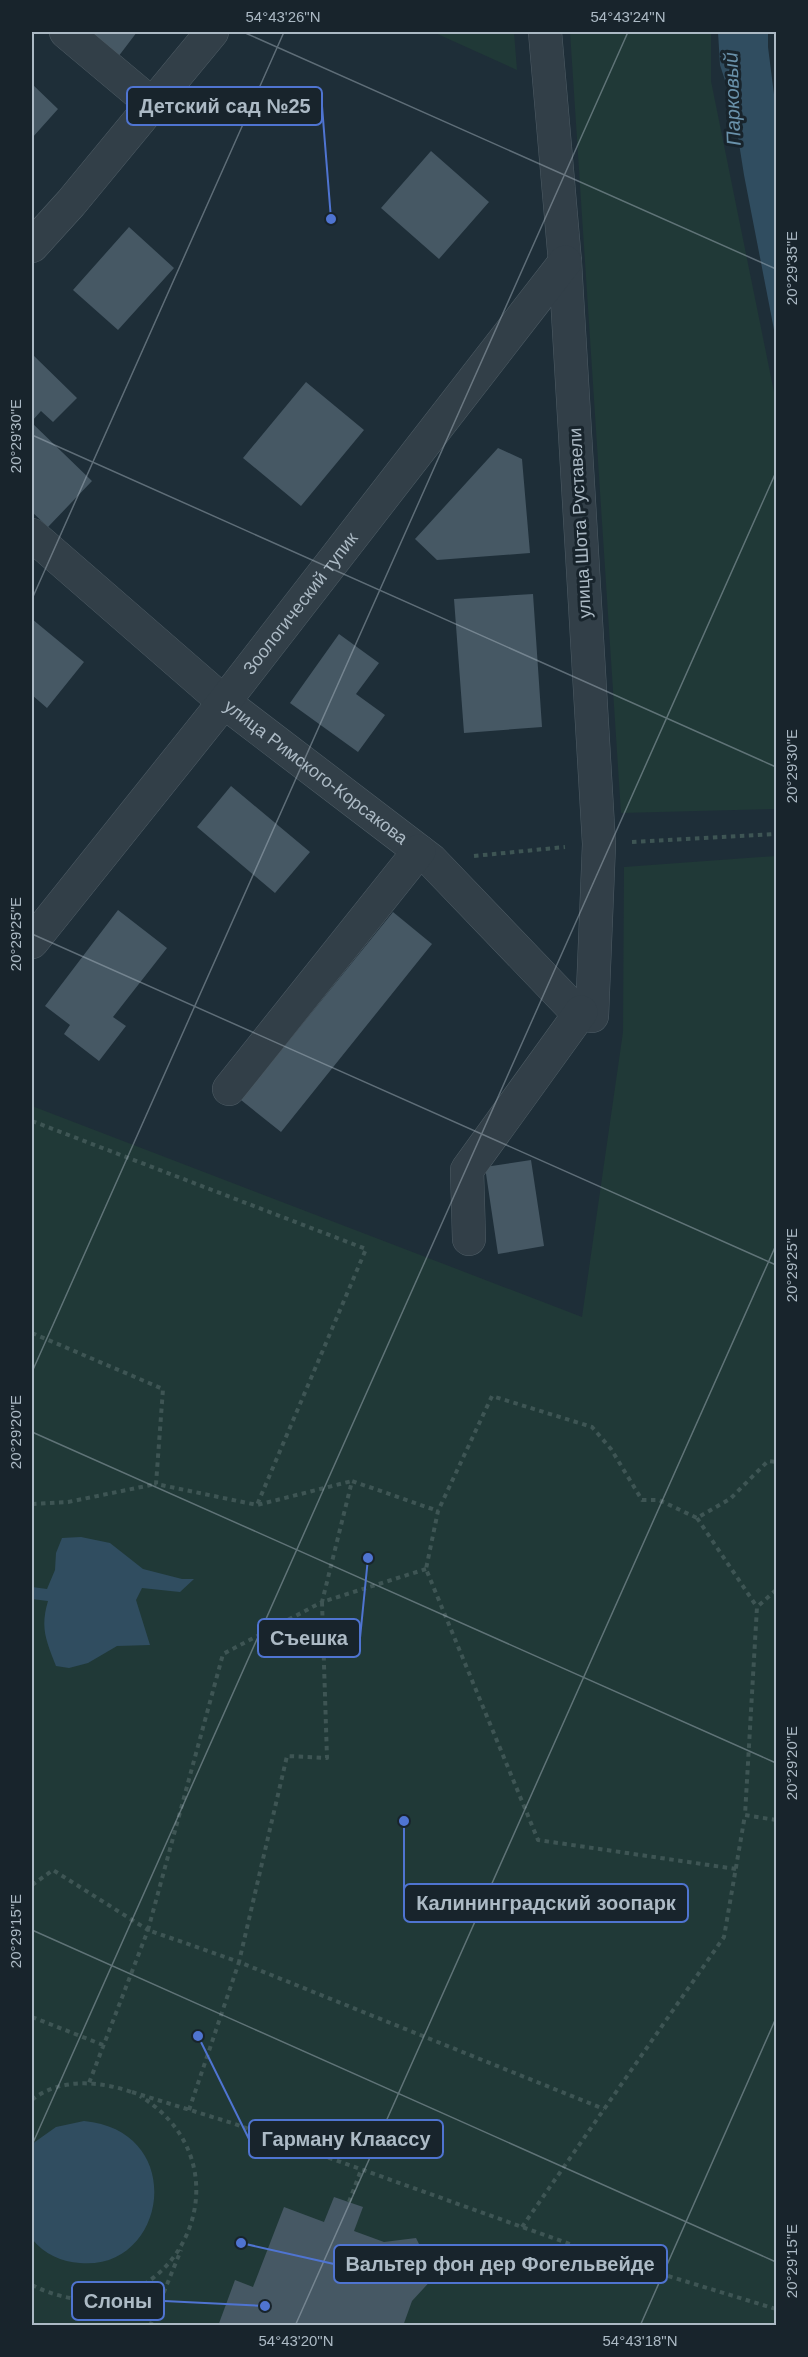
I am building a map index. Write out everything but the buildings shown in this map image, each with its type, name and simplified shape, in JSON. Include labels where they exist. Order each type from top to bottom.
[{"type":"street","points":[[66,32],[153,105]]},
{"type":"street","points":[[32,246],[71,203],[212,32]]},
{"type":"street","name":"улица Шота Руставели","points":[[545,32],[565,262],[599,844],[586,1014]]},
{"type":"street","name":"Зоологический тупик","points":[[32,942],[224,702],[565,262]]},
{"type":"street","name":"улица Римского-Корсакова","points":[[32,535],[224,702],[431,860],[571,1006],[586,1014]]},
{"type":"street","points":[[229,1089],[419,851]]},
{"type":"street","points":[[469,1239],[466,1170],[586,1014]]},
{"type":"path","points":[[32,1121],[366,1249],[257,1505]]},
{"type":"path","points":[[32,1333],[163,1389],[156,1484]]},
{"type":"path","points":[[522,2227],[724,1936],[736,1869],[745,1815],[757,1607],[697,1518],[659,1500],[642,1500],[611,1449],[592,1427],[492,1396],[438,1511],[426,1569],[538,1840],[736,1869]]},
{"type":"path","points":[[697,1518],[730,1499],[768,1461],[777,1462]]},
{"type":"path","points":[[189,2110],[238,1962],[287,1756],[327,1758],[322,1602],[352,1481]]},
{"type":"path","points":[[32,1504],[68,1502],[156,1484],[257,1505],[352,1481],[438,1511]]},
{"type":"path","points":[[89,2083],[148,1930],[223,1654],[322,1602],[426,1569]]},
{"type":"path","points":[[757,1607],[777,1590]]},
{"type":"path","points":[[745,1815],[777,1820]]},
{"type":"path","points":[[32,1885],[53,1870],[148,1930],[238,1962],[604,2109]]},
{"type":"path","points":[[32,2017],[104,2045]]},
{"type":"path","points":[[32,2100],[38,2095],[62,2086],[89,2083],[111,2085],[189,2110],[606,2257],[777,2309]]},
{"type":"path","points":[[132,2092],[151,2103],[176,2128],[189,2153],[196,2184],[194,2214],[150,2325]]},
{"type":"path","points":[[349,2202],[361,2170]]},
{"type":"path","points":[[32,2285],[49,2294],[79,2300],[120,2296],[154,2278],[171,2262],[184,2241]]},
{"type":"green space","points":[[433,32],[514,32],[517,70]]},
{"type":"green space","points":[[570,32],[711,32],[711,81],[776,402],[776,809],[621,813]]},
{"type":"green space","points":[[776,856],[776,2325],[32,2325],[32,1106],[582,1317],[623,1032],[624,867]]},
{"type":"water","name":"Парковый","points":[[718,32],[768,32],[776,110],[776,340],[733,105],[720,65]]},
{"type":"water","points":[[81,1537],[110,1543],[143,1569],[182,1579],[194,1579],[180,1592],[142,1588],[136,1600],[150,1645],[117,1646],[88,1663],[69,1668],[56,1666],[44,1627],[48,1601],[32,1599],[32,1587],[47,1589],[55,1570],[56,1553],[62,1538]]},
{"type":"water","points":[[84,2121],[118,2130],[140,2149],[152,2172],[154,2199],[147,2224],[132,2246],[109,2260],[80,2263],[54,2256],[32,2239],[32,2144],[56,2127]]},
{"type":"place","name":"Детский сад №25","points":[[331,219]]},
{"type":"place","name":"Съешка","points":[[368,1558]]},
{"type":"place","name":"Калининградский зоопарк","points":[[404,1821]]},
{"type":"place","name":"Гарману Клаассу","points":[[198,2036]]},
{"type":"place","name":"Вальтер фон дер Фогельвейде","points":[[241,2243]]},
{"type":"place","name":"Слоны","points":[[265,2306]]}]
